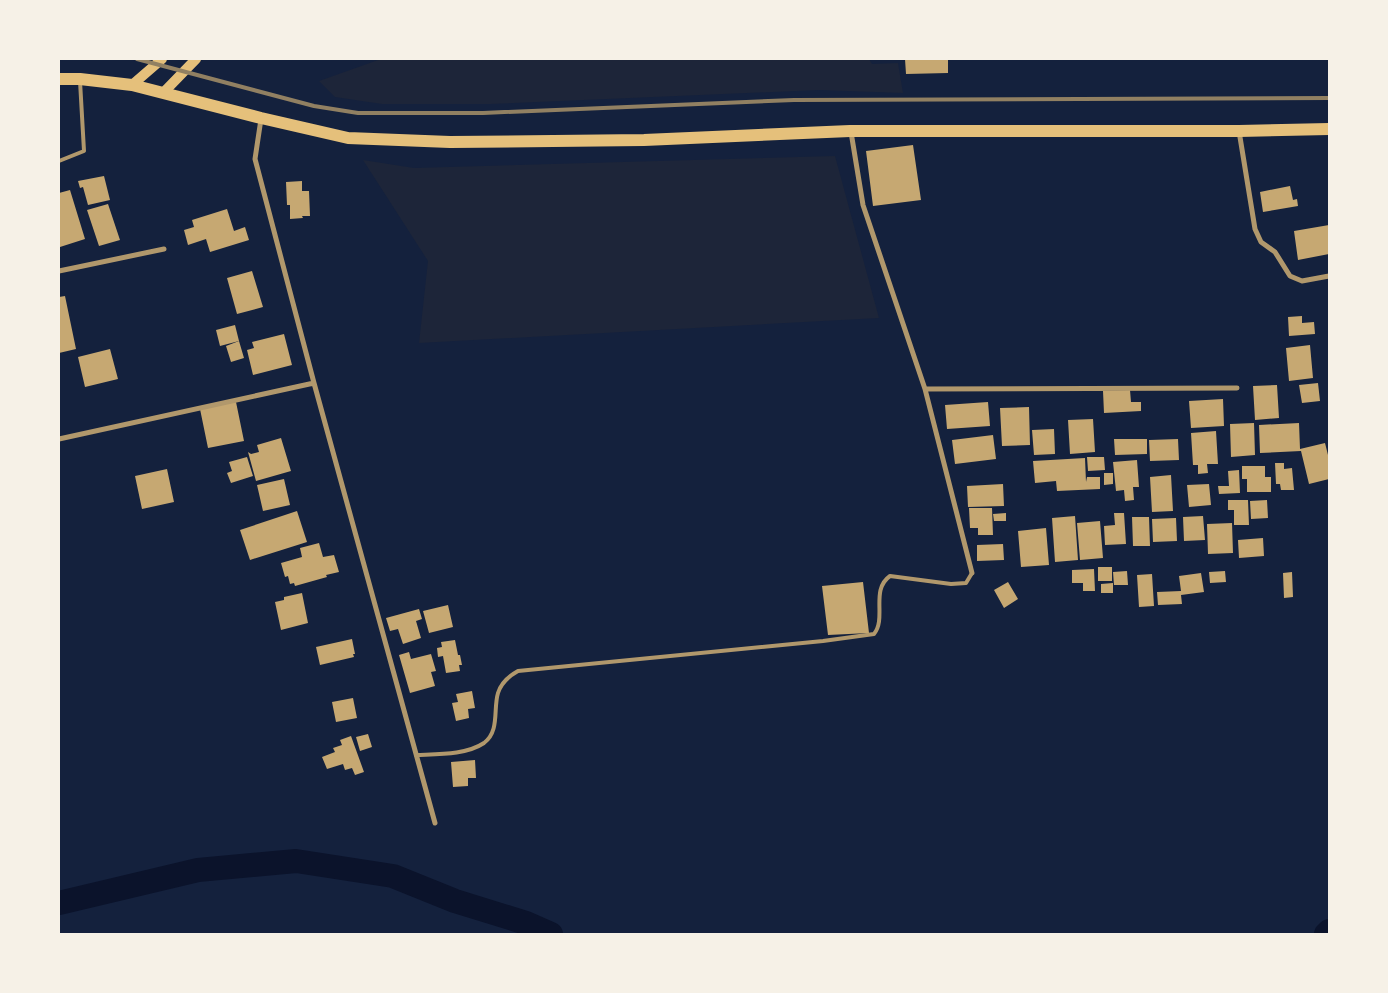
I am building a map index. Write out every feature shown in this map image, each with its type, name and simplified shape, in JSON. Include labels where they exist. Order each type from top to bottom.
[{"type":"highway","points":[[59,79],[80,79],[132,85],[348,138],[450,142],[644,140],[850,131],[1239,131],[1329,129]]},
{"type":"main road","points":[[132,85],[162,59]]},
{"type":"main road","points":[[164,93],[196,59]]},
{"type":"street","points":[[261,118],[255,159],[314,383],[435,823]]},
{"type":"street","points":[[850,131],[864,204],[925,389],[972,573]]},
{"type":"street","points":[[1239,131],[1255,228],[1261,242],[1275,252],[1290,276],[1302,281],[1329,276]]},
{"type":"street","points":[[59,271],[164,249]]},
{"type":"street","points":[[59,439],[314,383]]},
{"type":"street","points":[[925,389],[1237,388]]},
{"type":"lane","points":[[59,161],[84,151],[80,79]]},
{"type":"lane","points":[[416,755],[444,754],[471,749],[484,742],[491,736],[495,723],[498,693],[503,683],[518,670],[813,642],[874,634],[879,624],[880,589],[885,580],[890,576],[951,584],[966,583],[972,573]]},
{"type":"shaded area","points":[[381,59],[869,59],[872,64],[898,63],[903,93],[819,90],[490,104],[382,104],[335,97],[319,81]]},
{"type":"shaded area","points":[[835,156],[879,318],[419,343],[428,261],[363,160],[414,168]]},
{"type":"building","points":[[905,59],[948,59],[948,73],[906,74]]},
{"type":"building","points":[[913,145],[921,200],[873,206],[866,151]]},
{"type":"building","points":[[104,176],[110,200],[88,205],[83,187],[80,188],[78,181]]},
{"type":"building","points":[[302,181],[302,191],[309,191],[310,216],[290,219],[290,205],[287,205],[286,182]]},
{"type":"building","points":[[1290,186],[1293,200],[1297,199],[1298,206],[1263,212],[1260,192]]},
{"type":"building","points":[[70,190],[85,239],[60,247],[59,193]]},
{"type":"building","points":[[108,204],[120,240],[99,246],[87,210]]},
{"type":"building","points":[[227,209],[234,231],[245,227],[249,240],[210,252],[206,239],[188,245],[184,230],[194,227],[192,220]]},
{"type":"building","points":[[1329,225],[1329,254],[1298,260],[1294,231]]},
{"type":"building","points":[[252,271],[263,307],[237,314],[227,278]]},
{"type":"building","points":[[65,296],[76,349],[59,353],[59,297]]},
{"type":"building","points":[[1302,316],[1302,323],[1314,322],[1315,334],[1289,336],[1288,317]]},
{"type":"building","points":[[235,325],[239,341],[220,346],[216,330]]},
{"type":"building","points":[[284,334],[292,365],[253,375],[247,350],[254,348],[252,342]]},
{"type":"building","points":[[239,341],[244,358],[231,362],[226,346]]},
{"type":"building","points":[[1310,345],[1313,378],[1289,381],[1286,348]]},
{"type":"building","points":[[110,349],[118,379],[85,387],[78,357]]},
{"type":"building","points":[[1318,383],[1320,401],[1302,403],[1299,385]]},
{"type":"building","points":[[1277,385],[1279,418],[1255,420],[1253,386]]},
{"type":"building","points":[[1130,390],[1131,402],[1141,402],[1141,411],[1104,413],[1103,391]]},
{"type":"building","points":[[1223,399],[1224,426],[1191,428],[1189,401]]},
{"type":"building","points":[[236,402],[244,441],[208,448],[200,409]]},
{"type":"building","points":[[988,402],[990,426],[947,429],[945,405]]},
{"type":"building","points":[[1029,407],[1030,445],[1002,446],[1000,408]]},
{"type":"building","points":[[1093,419],[1095,452],[1070,454],[1068,420]]},
{"type":"building","points":[[1254,423],[1255,455],[1231,457],[1230,424]]},
{"type":"building","points":[[1299,423],[1300,449],[1325,443],[1329,459],[1329,479],[1309,484],[1301,451],[1260,453],[1259,425]]},
{"type":"building","points":[[1054,429],[1055,454],[1034,455],[1032,430]]},
{"type":"building","points":[[1216,431],[1218,464],[1207,464],[1208,473],[1198,474],[1198,465],[1193,465],[1191,433]]},
{"type":"building","points":[[993,435],[996,459],[955,464],[952,440]]},
{"type":"building","points":[[281,438],[291,471],[256,481],[248,452],[251,454],[259,452],[257,445]]},
{"type":"building","points":[[1114,439],[1147,439],[1147,454],[1115,455]]},
{"type":"building","points":[[1178,439],[1179,460],[1150,461],[1149,440]]},
{"type":"building","points":[[247,457],[253,476],[231,483],[227,473],[232,471],[229,462]]},
{"type":"building","points":[[1087,457],[1104,457],[1105,470],[1088,471]]},
{"type":"building","points":[[1085,458],[1086,482],[1087,477],[1100,477],[1100,489],[1057,491],[1056,481],[1035,483],[1033,461]]},
{"type":"building","points":[[1137,460],[1139,487],[1133,487],[1134,500],[1125,501],[1124,490],[1116,491],[1113,462]]},
{"type":"building","points":[[1275,463],[1284,463],[1284,469],[1292,468],[1294,490],[1281,490],[1280,484],[1276,484]]},
{"type":"building","points":[[1242,466],[1265,466],[1265,477],[1271,477],[1271,492],[1247,492],[1247,479],[1242,479]]},
{"type":"building","points":[[167,469],[174,502],[142,509],[135,476]]},
{"type":"building","points":[[1239,470],[1240,493],[1219,494],[1218,486],[1229,486],[1228,471]]},
{"type":"building","points":[[1104,473],[1113,473],[1113,484],[1104,485]]},
{"type":"building","points":[[1171,475],[1173,511],[1152,512],[1150,477]]},
{"type":"building","points":[[284,479],[290,505],[263,511],[257,485]]},
{"type":"building","points":[[1003,484],[1004,506],[968,507],[967,486]]},
{"type":"building","points":[[1209,484],[1211,505],[1189,507],[1187,485]]},
{"type":"building","points":[[1228,500],[1248,500],[1249,525],[1234,525],[1234,510],[1228,510]]},
{"type":"building","points":[[1267,500],[1268,518],[1251,519],[1250,501]]},
{"type":"building","points":[[969,508],[992,508],[993,535],[978,535],[978,528],[970,528]]},
{"type":"building","points":[[297,511],[307,542],[250,560],[240,530]]},
{"type":"building","points":[[1006,513],[1006,521],[994,521],[993,514]]},
{"type":"building","points":[[1114,513],[1124,513],[1126,544],[1105,545],[1104,526],[1115,525]]},
{"type":"building","points":[[1075,516],[1078,560],[1055,562],[1052,518]]},
{"type":"building","points":[[1203,516],[1205,540],[1184,541],[1183,517]]},
{"type":"building","points":[[1132,517],[1149,517],[1150,546],[1133,546]]},
{"type":"building","points":[[1176,518],[1177,541],[1153,542],[1152,519]]},
{"type":"building","points":[[1100,521],[1103,558],[1080,560],[1077,523]]},
{"type":"building","points":[[1232,523],[1233,553],[1208,554],[1207,524]]},
{"type":"building","points":[[1046,528],[1049,565],[1021,567],[1018,531]]},
{"type":"building","points":[[1263,538],[1264,556],[1239,558],[1238,540]]},
{"type":"building","points":[[319,543],[323,557],[334,555],[339,572],[295,586],[294,583],[290,584],[288,576],[285,577],[281,563],[302,557],[300,548]]},
{"type":"building","points":[[1003,544],[1004,560],[977,561],[977,545]]},
{"type":"building","points":[[1098,567],[1112,567],[1112,581],[1098,581]]},
{"type":"building","points":[[1094,569],[1095,591],[1083,591],[1083,583],[1072,583],[1072,570]]},
{"type":"building","points":[[1127,571],[1128,585],[1114,585],[1113,572]]},
{"type":"building","points":[[1225,571],[1226,582],[1210,583],[1209,572]]},
{"type":"building","points":[[1292,572],[1293,597],[1284,598],[1283,573]]},
{"type":"building","points":[[1201,573],[1204,592],[1181,595],[1182,604],[1158,605],[1157,592],[1181,591],[1179,576]]},
{"type":"building","points":[[1152,574],[1154,606],[1139,607],[1137,575]]},
{"type":"building","points":[[863,582],[869,633],[828,635],[822,586]]},
{"type":"building","points":[[1008,582],[1018,599],[1004,608],[994,590]]},
{"type":"building","points":[[1113,583],[1113,593],[1101,593],[1101,584]]},
{"type":"building","points":[[302,593],[308,623],[281,630],[275,602],[284,600],[284,597]]},
{"type":"building","points":[[448,605],[453,627],[429,633],[423,611]]},
{"type":"building","points":[[419,609],[422,619],[416,621],[421,638],[403,644],[398,629],[390,631],[386,618]]},
{"type":"building","points":[[352,639],[354,657],[320,665],[316,647]]},
{"type":"building","points":[[455,640],[462,665],[459,665],[460,671],[446,673],[443,656],[438,657],[437,648],[442,647],[441,642]]},
{"type":"building","points":[[409,652],[411,659],[431,654],[436,671],[431,672],[435,686],[410,693],[399,655]]},
{"type":"building","points":[[472,691],[475,708],[468,709],[469,718],[456,721],[452,703],[458,702],[456,694]]},
{"type":"building","points":[[353,698],[357,718],[336,722],[332,702]]},
{"type":"building","points":[[368,734],[372,747],[360,751],[356,737]]},
{"type":"building","points":[[351,736],[364,772],[355,775],[352,768],[345,770],[343,764],[327,769],[322,757],[335,752],[333,748],[342,745],[340,740]]},
{"type":"building","points":[[475,760],[476,778],[468,778],[468,786],[453,787],[451,762]]},
{"type":"waterway","points":[[59,903],[198,870],[296,861],[393,876],[455,901],[526,923],[551,934]]},
{"type":"waterway","points":[[1326,934],[1329,931]]},
{"type":"railway","points":[[137,59],[314,106],[358,113],[483,113],[794,100],[1329,98]]}]
